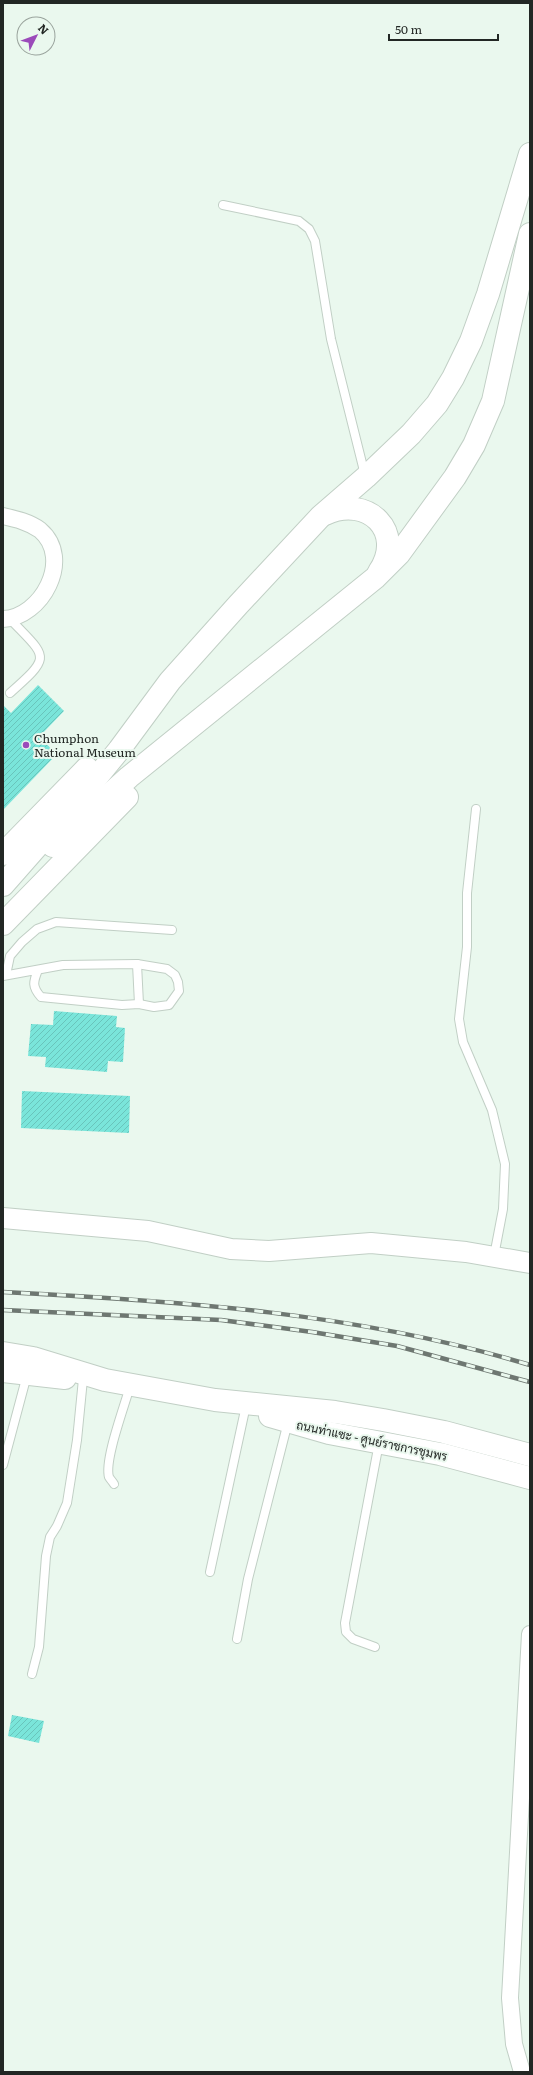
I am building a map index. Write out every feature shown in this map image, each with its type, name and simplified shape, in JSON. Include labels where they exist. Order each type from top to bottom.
[{"type":"main road","points":[[3,854],[170,681],[321,516],[366,477],[411,434],[437,404],[453,378],[471,341],[488,294],[530,154]]},
{"type":"main road","points":[[3,891],[129,777],[375,578],[412,539],[455,477],[485,423],[493,400],[530,234]]},
{"type":"main road","points":[[321,516],[344,507],[356,508],[368,512],[378,519],[385,530],[388,541],[388,554],[384,565],[375,578]]},
{"type":"main road","points":[[3,885],[115,755],[170,681]]},
{"type":"main road","points":[[3,924],[206,716]]},
{"type":"main road","points":[[3,1353],[33,1358],[105,1380]]},
{"type":"main road","points":[[3,1371],[105,1380]]},
{"type":"main road","name":"ถนนท่าแซะ - ศูนย์ราชการชุมพร","points":[[105,1380],[215,1400],[335,1412],[383,1420],[444,1432],[530,1455]]},
{"type":"main road","name":"ถนนท่าแซะ - ศูนย์ราชการชุมพร","points":[[215,1400],[245,1410],[329,1433],[440,1454],[530,1478]]},
{"type":"street","points":[[3,516],[24,521],[40,531],[50,544],[55,569],[52,579],[43,594],[28,608],[6,619]]},
{"type":"street","points":[[3,1218],[148,1231],[231,1249],[276,1251],[306,1250],[344,1244],[371,1243],[402,1245],[494,1256],[530,1263]]},
{"type":"street","points":[[522,2072],[514,2044],[510,1998],[530,1634]]},
{"type":"lane","points":[[223,205],[299,221],[309,229],[315,241],[331,339],[366,477]]},
{"type":"lane","points":[[6,619],[39,650],[41,659],[37,669],[10,693]]},
{"type":"lane","points":[[476,809],[468,893],[467,948],[459,1019],[463,1042],[492,1110],[505,1164],[503,1209],[494,1256]]},
{"type":"lane","points":[[38,970],[33,982],[35,990],[41,997],[122,1005],[139,1004],[154,1007],[169,1005],[178,991],[178,982],[174,974],[167,969],[138,964],[63,965],[4,976],[10,956],[22,942],[37,929],[56,922],[172,930]]},
{"type":"lane","points":[[138,964],[139,1004]]},
{"type":"lane","points":[[3,1465],[27,1374]]},
{"type":"lane","points":[[32,1674],[41,1634],[46,1556],[50,1537],[57,1526],[67,1503],[77,1440],[82,1379]]},
{"type":"lane","points":[[114,1484],[109,1478],[108,1466],[110,1451],[130,1385]]},
{"type":"lane","points":[[210,1572],[245,1410]]},
{"type":"lane","points":[[237,1640],[248,1579],[288,1421]]},
{"type":"lane","points":[[375,1647],[353,1639],[346,1632],[345,1623],[380,1442]]},
{"type":"building","name":"Chumphon National Museum","points":[[38,685],[64,711],[39,737],[57,754],[3,810],[3,705],[11,713]]},
{"type":"building","points":[[54,1011],[117,1016],[116,1027],[125,1028],[123,1062],[108,1061],[107,1072],[45,1067],[46,1057],[28,1056],[31,1024],[53,1025]]},
{"type":"building","points":[[22,1091],[130,1096],[129,1133],[21,1128]]},
{"type":"building","points":[[12,1715],[44,1721],[39,1743],[8,1736]]},
{"type":"railway","points":[[3,1292],[203,1305],[335,1321],[466,1347],[530,1365]]},
{"type":"railway","points":[[3,1310],[221,1320],[312,1332],[397,1346],[530,1382]]},
{"type":"place","name":"Chumphon National Museum","points":[[26,745]]}]
